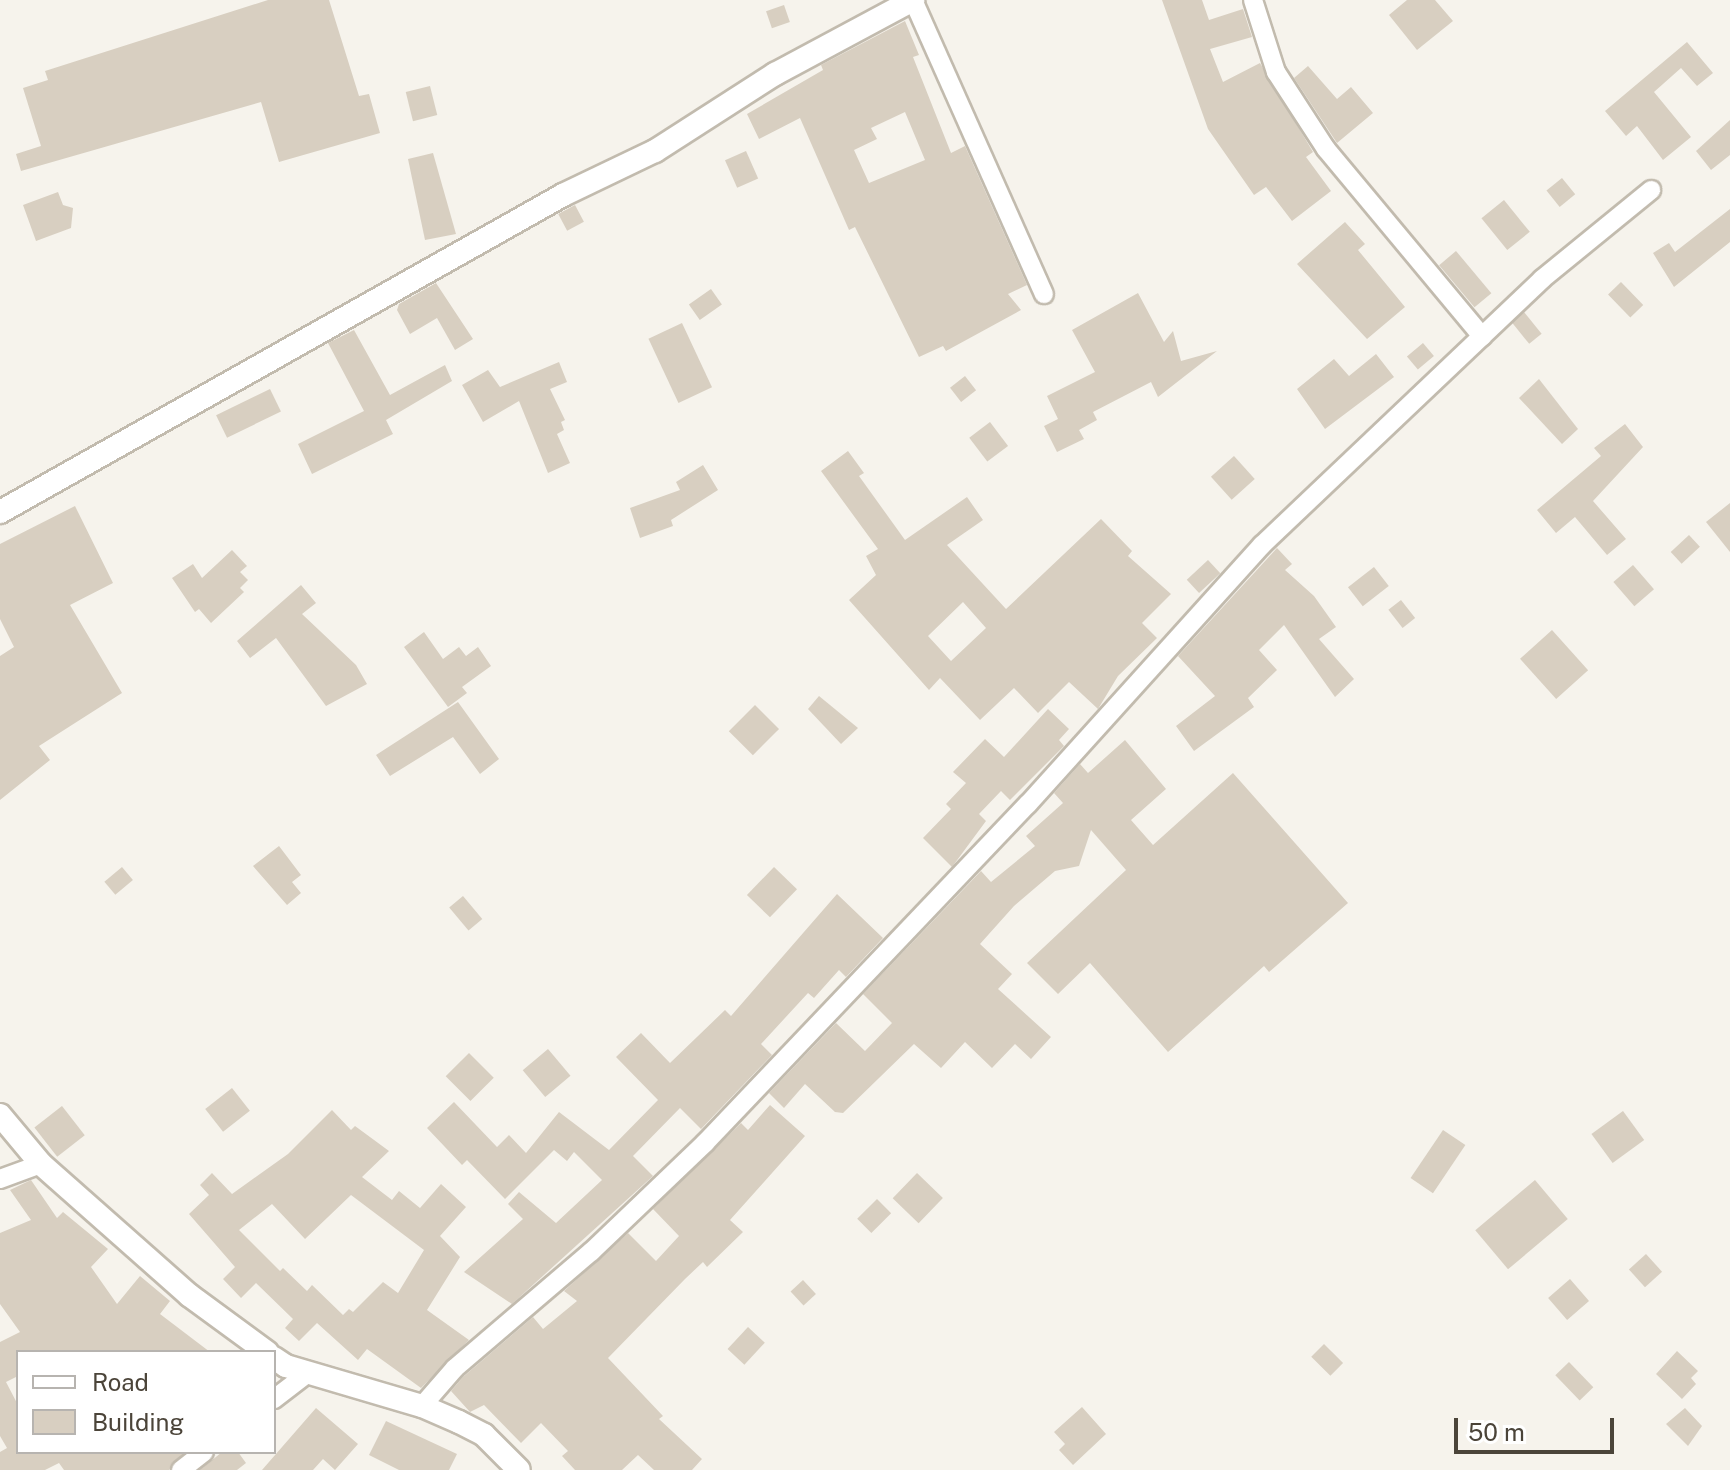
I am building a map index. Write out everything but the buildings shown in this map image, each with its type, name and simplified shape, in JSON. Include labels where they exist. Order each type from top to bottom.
[{"type":"street","points":[[0,512],[563,195],[655,151],[775,74],[913,0],[1044,294]]},
{"type":"street","points":[[1253,0],[1276,72],[1326,149],[1482,336]]},
{"type":"street","points":[[422,1406],[455,1368],[591,1252],[705,1143],[1028,804],[1262,545],[1482,336],[1651,190]]},
{"type":"street","points":[[0,1115],[41,1164],[189,1295],[264,1350]]},
{"type":"street","points":[[0,1179],[41,1164]]},
{"type":"street","points":[[276,1359],[308,1373],[422,1406],[484,1435],[519,1470]]},
{"type":"street","points":[[276,1397],[308,1373]]},
{"type":"street","points":[[181,1470],[201,1454]]}]
